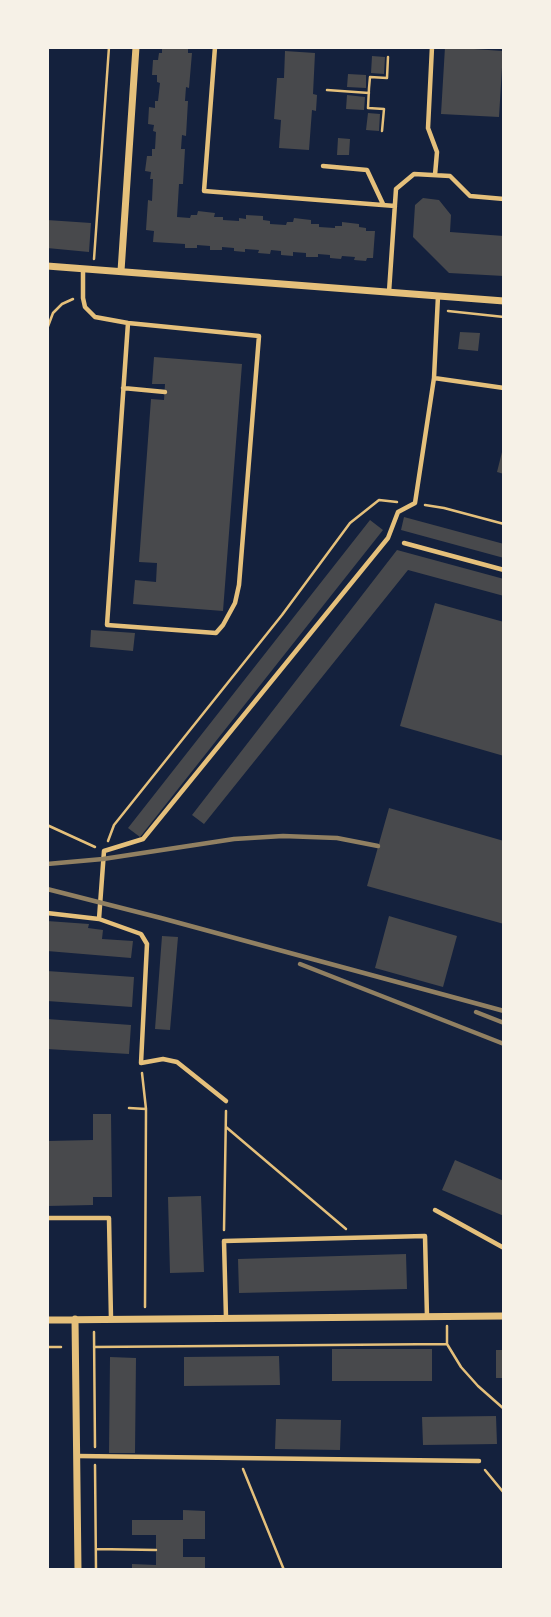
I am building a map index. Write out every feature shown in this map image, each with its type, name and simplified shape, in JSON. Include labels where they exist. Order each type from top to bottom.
[{"type":"street","points":[[121,271],[136,47]]},
{"type":"street","points":[[47,266],[504,301]]},
{"type":"street","points":[[47,1320],[504,1316]]},
{"type":"street","points":[[75,1319],[78,1570]]},
{"type":"lane","points":[[215,47],[204,191],[395,205]]},
{"type":"lane","points":[[432,47],[428,128],[437,152],[435,175]]},
{"type":"lane","points":[[323,166],[368,170],[383,205]]},
{"type":"lane","points":[[389,292],[396,189],[414,174],[450,176],[470,196],[504,199]]},
{"type":"lane","points":[[83,268],[85,307],[95,317],[128,323],[258,336],[239,585],[235,603],[216,633],[107,625],[128,323]]},
{"type":"lane","points":[[99,919],[104,851],[143,839],[383,544],[398,512],[415,503],[434,378],[438,296]]},
{"type":"lane","points":[[434,378],[504,388]]},
{"type":"lane","points":[[123,388],[164,393]]},
{"type":"lane","points":[[404,543],[504,570]]},
{"type":"lane","points":[[47,913],[99,919],[141,934],[146,944],[141,1063],[163,1059],[177,1062],[226,1101]]},
{"type":"lane","points":[[435,1210],[504,1248]]},
{"type":"lane","points":[[47,1218],[108,1219],[111,1319]]},
{"type":"lane","points":[[226,1318],[224,1241],[425,1236],[426,1317]]},
{"type":"lane","points":[[77,1456],[479,1461]]},
{"type":"path","points":[[94,269],[109,47]]},
{"type":"path","points":[[382,131],[383,109],[368,108],[370,77],[387,78],[388,57]]},
{"type":"path","points":[[327,90],[369,93]]},
{"type":"path","points":[[47,329],[53,313],[62,304],[83,298]]},
{"type":"path","points":[[444,311],[504,317]]},
{"type":"path","points":[[47,825],[104,851],[114,825],[282,615],[350,523],[379,500],[443,508],[504,524]]},
{"type":"path","points":[[141,1063],[146,1109],[145,1319]]},
{"type":"path","points":[[224,1241],[226,1101]]},
{"type":"path","points":[[130,1108],[146,1109]]},
{"type":"path","points":[[226,1127],[357,1238]]},
{"type":"path","points":[[447,1317],[447,1344],[461,1367],[504,1409]]},
{"type":"path","points":[[93,1319],[94,1347],[447,1344]]},
{"type":"path","points":[[47,1347],[61,1347]]},
{"type":"path","points":[[239,1458],[284,1570]]},
{"type":"path","points":[[479,1461],[504,1493]]},
{"type":"path","points":[[96,1549],[156,1549]]},
{"type":"building","points":[[162,47],[188,47],[188,53],[192,53],[189,88],[186,87],[186,136],[182,135],[181,149],[185,149],[183,184],[179,184],[177,217],[190,218],[191,215],[197,215],[198,211],[215,213],[214,217],[223,217],[223,220],[239,221],[239,218],[246,219],[246,215],[263,216],[263,220],[270,221],[270,224],[286,225],[287,222],[293,222],[294,218],[311,220],[311,224],[319,224],[319,227],[335,228],[342,226],[342,222],[359,224],[359,227],[366,228],[366,231],[375,231],[373,258],[367,258],[366,261],[354,260],[355,257],[342,256],[341,259],[318,254],[318,257],[306,257],[306,253],[293,252],[293,256],[281,255],[281,251],[271,250],[270,254],[258,253],[259,250],[245,249],[245,252],[222,247],[222,250],[210,250],[210,246],[185,248],[185,244],[153,242],[154,231],[146,230],[153,179],[150,179],[151,172],[145,171],[147,156],[152,156],[152,149],[155,149],[156,132],[153,131],[154,125],[148,124],[149,107],[155,108],[160,83],[157,82],[157,75],[152,75],[153,60],[158,60]]},
{"type":"building","points":[[445,47],[503,51],[499,117],[441,114]]},
{"type":"building","points":[[285,51],[315,53],[313,94],[317,95],[316,111],[312,110],[309,150],[279,148],[281,120],[274,119],[277,78],[284,78]]},
{"type":"building","points":[[372,56],[385,57],[384,74],[371,73]]},
{"type":"building","points":[[348,74],[366,75],[366,88],[347,87]]},
{"type":"building","points":[[347,95],[365,97],[364,110],[346,109]]},
{"type":"building","points":[[368,113],[380,114],[379,131],[366,130]]},
{"type":"building","points":[[338,138],[350,139],[349,155],[337,155]]},
{"type":"building","points":[[423,198],[439,200],[451,215],[450,232],[504,236],[504,276],[449,273],[413,237],[415,205]]},
{"type":"building","points":[[47,220],[91,223],[89,252],[47,248]]},
{"type":"building","points":[[460,332],[480,333],[478,351],[458,349]]},
{"type":"building","points":[[154,357],[242,364],[223,611],[133,604],[135,580],[156,582],[157,563],[139,562],[151,399],[164,400],[165,384],[152,384]]},
{"type":"building","points":[[504,448],[504,474],[497,472]]},
{"type":"building","points":[[404,517],[504,544],[504,558],[401,530]]},
{"type":"building","points":[[370,520],[383,530],[140,837],[128,828]]},
{"type":"building","points":[[397,550],[504,579],[504,596],[408,570],[204,824],[192,815]]},
{"type":"building","points":[[435,603],[504,622],[504,756],[400,726]]},
{"type":"building","points":[[91,630],[135,633],[133,651],[90,647]]},
{"type":"building","points":[[389,808],[504,841],[504,924],[367,886]]},
{"type":"building","points":[[389,916],[457,936],[443,987],[375,968]]},
{"type":"building","points":[[47,921],[89,924],[88,928],[103,930],[102,939],[133,941],[131,958],[47,951]]},
{"type":"building","points":[[162,936],[178,937],[170,1030],[155,1029]]},
{"type":"building","points":[[47,971],[134,977],[132,1007],[47,1001]]},
{"type":"building","points":[[47,1019],[131,1025],[129,1054],[47,1049]]},
{"type":"building","points":[[93,1114],[111,1114],[112,1197],[93,1197],[93,1205],[47,1206],[47,1141],[93,1140]]},
{"type":"building","points":[[455,1160],[504,1181],[504,1216],[442,1190]]},
{"type":"building","points":[[201,1196],[204,1272],[170,1273],[168,1197]]},
{"type":"building","points":[[406,1254],[407,1289],[239,1293],[238,1259]]},
{"type":"building","points":[[332,1349],[432,1349],[432,1381],[332,1381]]},
{"type":"building","points":[[496,1350],[504,1350],[504,1378],[496,1378]]},
{"type":"building","points":[[279,1356],[280,1385],[184,1386],[184,1357]]},
{"type":"building","points":[[110,1357],[136,1358],[135,1453],[109,1453]]},
{"type":"building","points":[[496,1416],[497,1444],[423,1445],[422,1417]]},
{"type":"building","points":[[276,1419],[341,1420],[340,1450],[275,1449]]},
{"type":"building","points":[[183,1510],[205,1511],[205,1539],[183,1539],[183,1557],[205,1557],[205,1570],[132,1570],[132,1564],[156,1565],[156,1535],[132,1535],[132,1520],[183,1520]]},
{"type":"railway","points":[[47,864],[103,859],[234,839],[283,836],[337,838],[378,846]]},
{"type":"railway","points":[[47,889],[504,1011]]},
{"type":"railway","points":[[300,964],[504,1044]]},
{"type":"railway","points":[[476,1012],[504,1023]]}]
